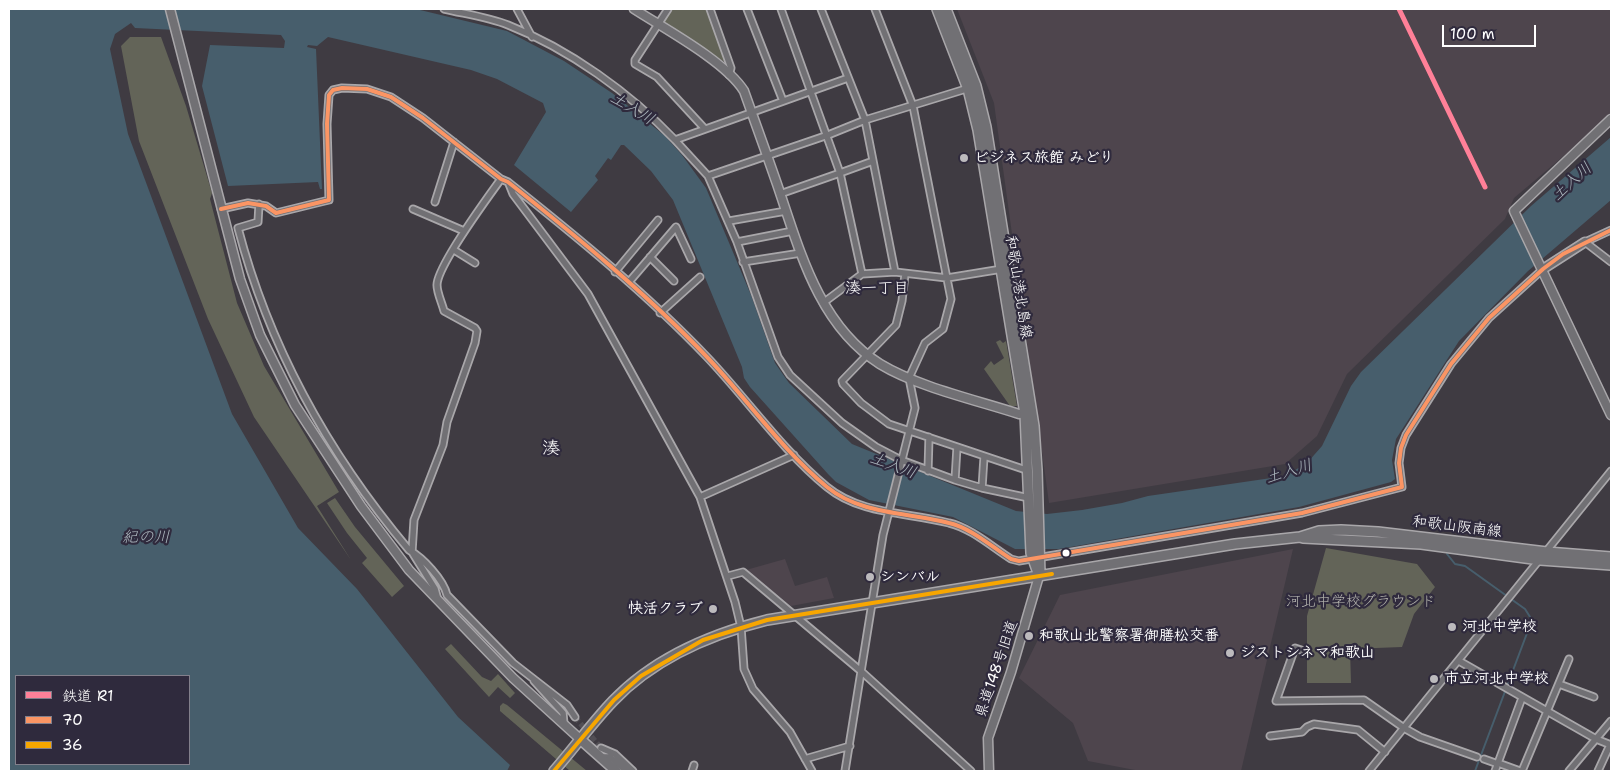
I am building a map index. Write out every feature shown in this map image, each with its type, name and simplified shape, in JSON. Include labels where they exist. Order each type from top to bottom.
[{"type":"main road","name":"和歌山港北島線","points":[[937,9],[972,87]]},
{"type":"main road","name":"和歌山港北島線","points":[[946,9],[972,87],[978,130],[1005,269],[1028,413],[1036,556],[1039,576]]},
{"type":"main road","name":"和歌山港北島線","points":[[1028,413],[1028,471],[1030,498],[1034,507]]},
{"type":"main road","name":"和歌山阪南線","points":[[1300,537],[1319,531],[1378,532],[1547,552],[1611,557]]},
{"type":"main road","name":"和歌山阪南線","points":[[1039,576],[1235,544],[1300,537],[1421,544],[1540,560],[1611,566]]},
{"type":"main road","points":[[554,771],[614,700],[641,676],[703,640],[740,627],[795,615],[1039,576]]},
{"type":"main road","points":[[580,739],[600,753],[616,771]]},
{"type":"street","points":[[170,9],[221,209],[250,308],[275,367],[295,405],[332,464],[381,535],[409,570],[513,678],[580,739]]},
{"type":"street","points":[[444,9],[507,25],[532,37],[596,74],[650,114],[675,140],[708,176],[729,221],[778,357],[790,375],[842,423],[876,448],[901,462],[982,488],[1030,498]]},
{"type":"street","points":[[517,9],[532,37]]},
{"type":"street","points":[[634,9],[730,74],[744,91],[816,292],[838,324],[867,354],[880,364],[909,378],[1028,413]]},
{"type":"street","points":[[668,9],[660,25],[634,60],[635,64],[657,77],[705,129]]},
{"type":"street","points":[[710,9],[731,68],[730,74]]},
{"type":"street","points":[[747,9],[783,101]]},
{"type":"street","points":[[781,9],[828,135],[840,173],[862,274]]},
{"type":"street","points":[[822,9],[865,120],[895,272]]},
{"type":"street","points":[[845,771],[888,510],[915,408],[909,378],[926,342],[943,329],[951,299],[913,106],[875,9]]},
{"type":"street","points":[[675,140],[848,78]]},
{"type":"street","points":[[708,176],[828,135],[865,120],[972,87]]},
{"type":"street","points":[[221,209],[248,203],[259,204],[276,213],[328,200],[327,124],[329,95],[333,90],[342,88],[380,92],[423,118],[501,179],[508,182],[628,282],[705,355],[794,455],[839,496],[869,508],[888,510],[949,523],[963,529],[1011,559],[1302,513],[1402,487],[1401,448],[1406,435],[1451,364],[1489,318],[1542,267],[1585,242],[1610,233]]},
{"type":"street","points":[[1611,119],[1521,202],[1514,211],[1611,415]]},
{"type":"street","points":[[436,202],[454,142]]},
{"type":"street","points":[[780,194],[873,161]]},
{"type":"street","points":[[438,601],[435,589],[412,552],[414,520],[443,445],[446,422],[477,337],[474,328],[444,311],[437,286],[438,276],[464,232],[501,179]]},
{"type":"street","points":[[508,182],[513,194],[588,294],[700,497],[728,576],[740,627],[744,669],[753,689],[790,732],[812,771]]},
{"type":"street","points":[[259,204],[258,222],[238,228],[250,275],[282,354],[302,394],[364,494],[393,532],[445,587],[447,595],[471,622],[533,680],[563,713],[564,724]]},
{"type":"street","points":[[414,209],[464,232]]},
{"type":"street","points":[[729,221],[786,211]]},
{"type":"street","points":[[615,272],[658,220]]},
{"type":"street","points":[[628,282],[676,227],[691,259]]},
{"type":"street","points":[[737,242],[793,231]]},
{"type":"street","points":[[1585,242],[1611,262]]},
{"type":"street","points":[[454,250],[475,263]]},
{"type":"street","points":[[743,262],[801,253]]},
{"type":"street","points":[[650,257],[674,281]]},
{"type":"street","points":[[823,302],[862,274],[895,272],[947,278],[1005,269]]},
{"type":"street","points":[[905,274],[902,301],[896,324],[842,382],[843,384],[877,416],[889,424],[1028,471]]},
{"type":"street","points":[[660,313],[700,277]]},
{"type":"street","points":[[928,471],[929,438]]},
{"type":"street","points":[[955,480],[957,447]]},
{"type":"street","points":[[700,497],[794,455]]},
{"type":"street","points":[[982,488],[984,457]]},
{"type":"street","points":[[1369,771],[1611,471]]},
{"type":"street","points":[[728,576],[744,572],[862,672],[971,771]]},
{"type":"street","name":"県道148号旧道","points":[[987,771],[988,738],[1011,672],[1039,576]]},
{"type":"street","points":[[1301,650],[1295,648],[1276,701],[1364,700],[1404,728],[1477,757]]},
{"type":"street","points":[[1484,759],[1521,771],[1569,659]]},
{"type":"street","points":[[1459,661],[1546,712],[1610,745],[1598,771]]},
{"type":"street","points":[[533,680],[542,684],[567,705],[575,717]]},
{"type":"street","points":[[1559,684],[1594,697]]},
{"type":"street","points":[[1495,771],[1522,698]]},
{"type":"street","points":[[1569,771],[1611,721]]},
{"type":"street","points":[[1270,736],[1302,732],[1307,726],[1314,724],[1358,730],[1385,752]]},
{"type":"street","points":[[805,758],[850,746]]},
{"type":"street","points":[[600,753],[610,757],[626,771]]},
{"type":"street","points":[[600,753],[615,754],[633,771]]},
{"type":"shaded area","points":[[957,9],[1611,9],[1611,116],[1514,198],[1505,219],[1347,374],[1317,436],[1285,464],[1049,503],[994,103]]},
{"type":"shaded area","points":[[1293,549],[1241,771],[1140,771],[1088,761],[1073,723],[1019,678],[1060,595]]},
{"type":"shaded area","points":[[785,559],[795,586],[827,577],[834,598],[791,606],[746,570]]},
{"type":"green space","points":[[671,9],[707,9],[726,63],[663,22]]},
{"type":"green space","points":[[130,37],[161,37],[186,106],[212,193],[210,199],[237,303],[264,366],[339,492],[317,506],[351,560],[254,417],[208,319],[139,141],[121,46]]},
{"type":"green space","points":[[1000,340],[1003,343],[1006,341],[1017,406],[1010,406],[984,369],[991,361],[994,365],[1004,358],[996,342]]},
{"type":"green space","points":[[335,498],[355,527],[404,586],[392,597],[362,563],[367,558],[327,503]]},
{"type":"green space","name":"河北中学校グラウンド","points":[[1326,548],[1417,564],[1435,587],[1414,614],[1402,647],[1350,649],[1351,683],[1307,683],[1307,616]]},
{"type":"green space","points":[[451,644],[482,677],[491,681],[498,674],[515,693],[510,698],[498,687],[489,697],[445,649]]},
{"type":"green space","points":[[503,703],[587,771],[570,771],[500,711],[500,706]]},
{"type":"water","name":"紀の川","points":[[9,9],[416,9],[507,31],[564,61],[612,93],[665,136],[682,155],[706,188],[751,295],[775,363],[789,383],[852,444],[1016,511],[1047,514],[1122,503],[1148,496],[1285,476],[1307,463],[1322,446],[1351,386],[1361,372],[1531,206],[1611,137],[1611,200],[1528,271],[1459,341],[1396,439],[1392,460],[1395,479],[1391,482],[1299,507],[1059,549],[1015,549],[953,517],[869,500],[836,482],[828,474],[744,378],[742,367],[673,200],[651,171],[624,145],[621,145],[611,160],[608,158],[595,176],[598,180],[571,212],[514,165],[546,112],[543,103],[497,79],[471,70],[328,37],[317,46],[308,45],[307,47],[316,49],[322,189],[320,189],[318,182],[228,186],[202,86],[210,45],[284,48],[285,41],[281,35],[135,28],[131,23],[115,34],[110,49],[128,134],[232,414],[298,528],[357,589],[458,717],[510,765],[507,771],[9,771]]},
{"type":"waterway","points":[[1447,554],[1455,564],[1465,566],[1525,609],[1532,620],[1475,771]]},
{"type":"tunnel","points":[[575,717],[601,748]]},
{"type":"rail line","name":"R1","points":[[1399,9],[1485,187]]},
{"type":"transit line","name":"70","points":[[221,209],[248,203],[266,206],[276,213],[329,200],[327,124],[329,95],[333,90],[342,88],[367,89],[391,97],[423,118],[501,179],[508,182],[636,288],[707,357],[780,441],[827,487],[840,496],[870,508],[957,525],[973,533],[1011,559],[1019,561],[1302,513],[1402,487],[1399,463],[1401,448],[1406,435],[1451,364],[1489,318],[1543,269],[1563,254],[1611,230]]},
{"type":"transit line","name":"36","points":[[554,771],[614,700],[641,676],[703,640],[767,620],[1052,574]]},
{"type":"place","name":"ビジネス旅館 みどり","points":[[964,158]]},
{"type":"place","name":"シンバル","points":[[870,577]]},
{"type":"place","name":"快活クラブ","points":[[713,609]]},
{"type":"place","name":"河北中学校","points":[[1452,627]]},
{"type":"place","name":"和歌山北警察署御膳松交番","points":[[1029,636]]},
{"type":"place","name":"ジストシネマ和歌山","points":[[1230,653]]},
{"type":"place","name":"市立河北中学校","points":[[1434,679]]},
{"type":"district","name":"湊一丁目","points":[[877,289]]},
{"type":"district","name":"湊","points":[[551,449]]},
{"type":"water label","name":"土入川","points":[[632,109]]},
{"type":"water label","name":"土入川","points":[[1572,182]]},
{"type":"water label","name":"土入川","points":[[893,466]]},
{"type":"water label","name":"土入川","points":[[1289,472]]}]
